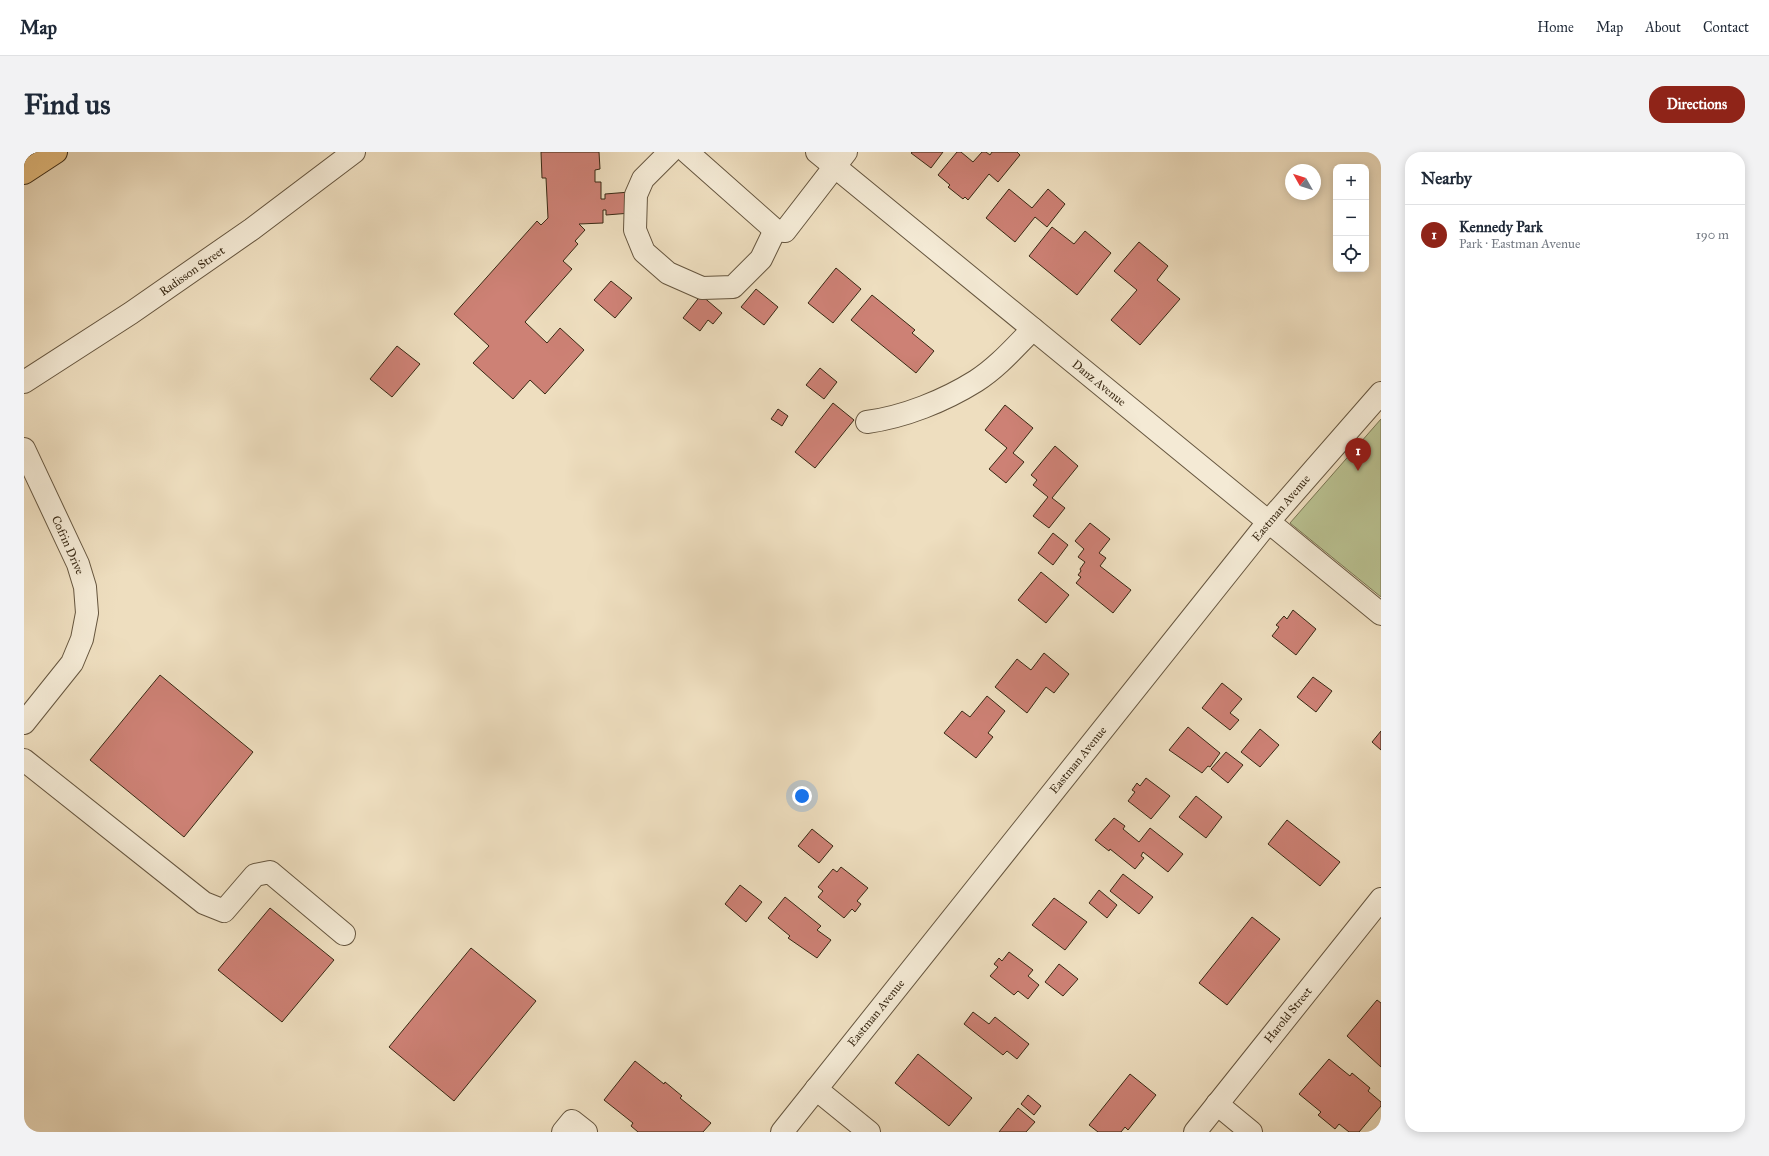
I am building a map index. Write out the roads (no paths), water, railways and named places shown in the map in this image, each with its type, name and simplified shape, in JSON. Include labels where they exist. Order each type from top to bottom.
[{"type":"highway","points":[[24,173],[56,152]]},
{"type":"street","name":"Radisson Street","points":[[24,382],[130,313],[252,229],[354,152]]},
{"type":"street","points":[[670,152],[643,179],[636,194],[635,230],[644,252],[668,273],[702,288],[734,287],[761,259],[775,230]]},
{"type":"street","points":[[687,152],[775,230],[785,231],[841,159]]},
{"type":"street","name":"Danz Avenue","points":[[817,152],[841,159],[1033,329],[1381,614]]},
{"type":"street","points":[[867,422],[888,419],[913,411],[977,380],[1005,357],[1033,329]]},
{"type":"street","name":"Eastman Avenue","points":[[782,1132],[1269,521],[1381,394]]},
{"type":"street","name":"Cofrin Drive","points":[[24,449],[78,564],[85,587],[87,613],[82,639],[72,663],[24,723]]},
{"type":"street","points":[[24,760],[204,903],[224,911],[255,875],[270,872],[344,934]]},
{"type":"street","name":"Harold Street","points":[[1194,1132],[1381,899]]},
{"type":"street","points":[[816,1089],[869,1132]]},
{"type":"street","points":[[1217,1104],[1251,1132]]},
{"type":"street","points":[[563,1132],[572,1121],[586,1132]]},
{"type":"place","name":"Kennedy Park","points":[[1358,471]]}]
